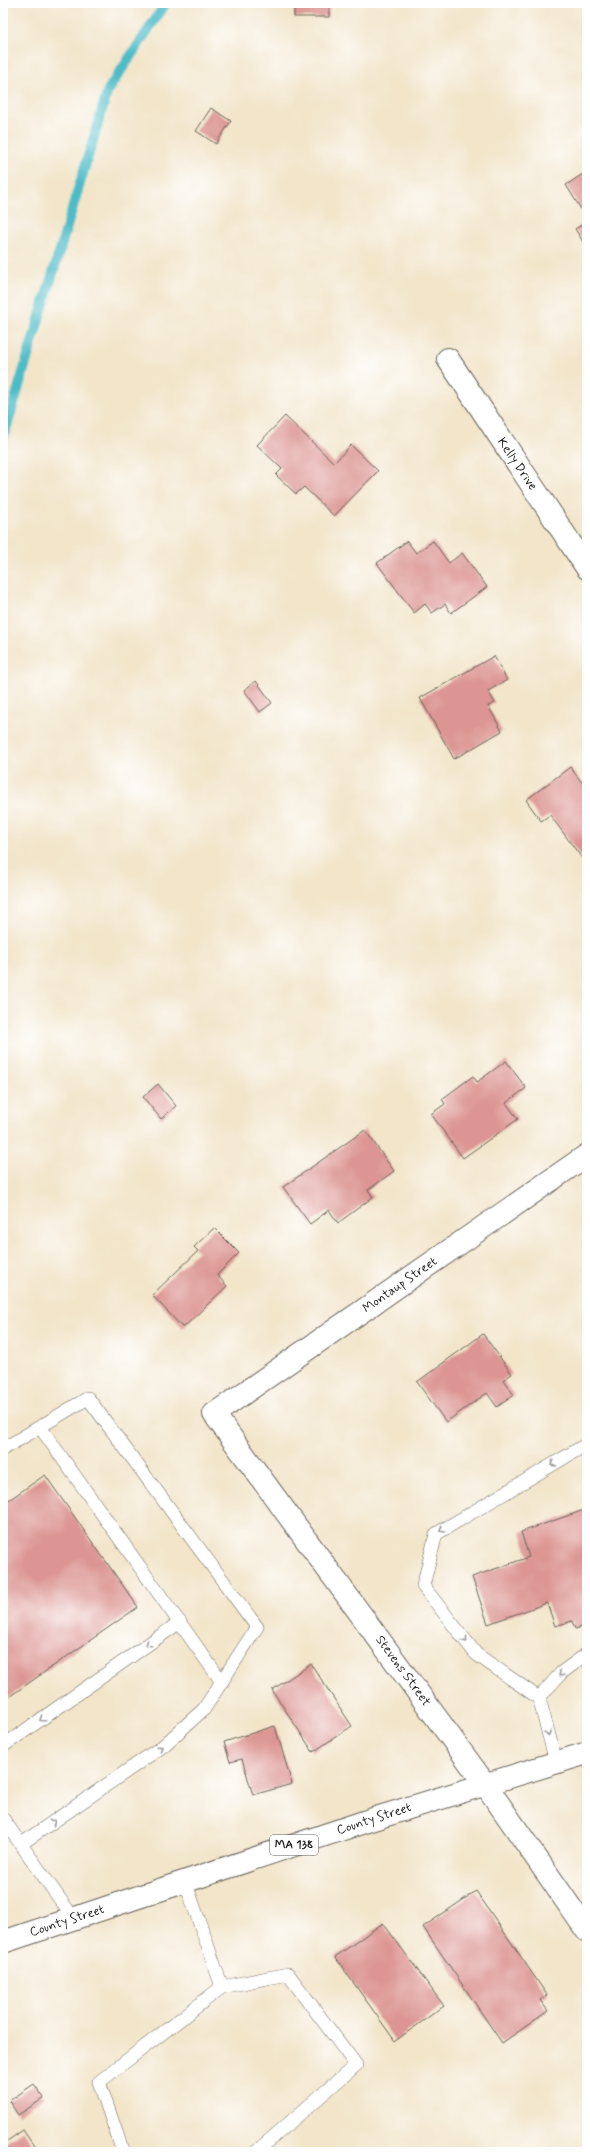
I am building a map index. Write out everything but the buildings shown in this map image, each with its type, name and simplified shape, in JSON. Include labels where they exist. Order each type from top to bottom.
[{"type":"street","name":"Kelly Drive","points":[[448,359],[587,568]]},
{"type":"street","name":"Montaup Street","points":[[214,1414],[587,1155]]},
{"type":"street","name":"Stevens Street","points":[[214,1414],[485,1784],[587,1932]]},
{"type":"street","name":"County Street","points":[[3,1942],[370,1820],[587,1753]]},
{"type":"lane","points":[[3,1449],[88,1398],[257,1626],[204,1709],[163,1746],[21,1844]]},
{"type":"lane","points":[[40,1427],[222,1682]]},
{"type":"lane","points":[[556,1762],[539,1698],[476,1654],[422,1586],[436,1534],[587,1444]]},
{"type":"lane","points":[[3,1746],[180,1622]]},
{"type":"lane","points":[[539,1698],[561,1674],[587,1654]]},
{"type":"lane","points":[[3,1819],[74,1918]]},
{"type":"lane","points":[[185,1881],[222,1987]]},
{"type":"lane","points":[[123,2152],[99,2082],[222,1987],[288,1974],[356,2066],[256,2152]]},
{"type":"waterway","points":[[3,439],[108,90],[166,3]]}]
